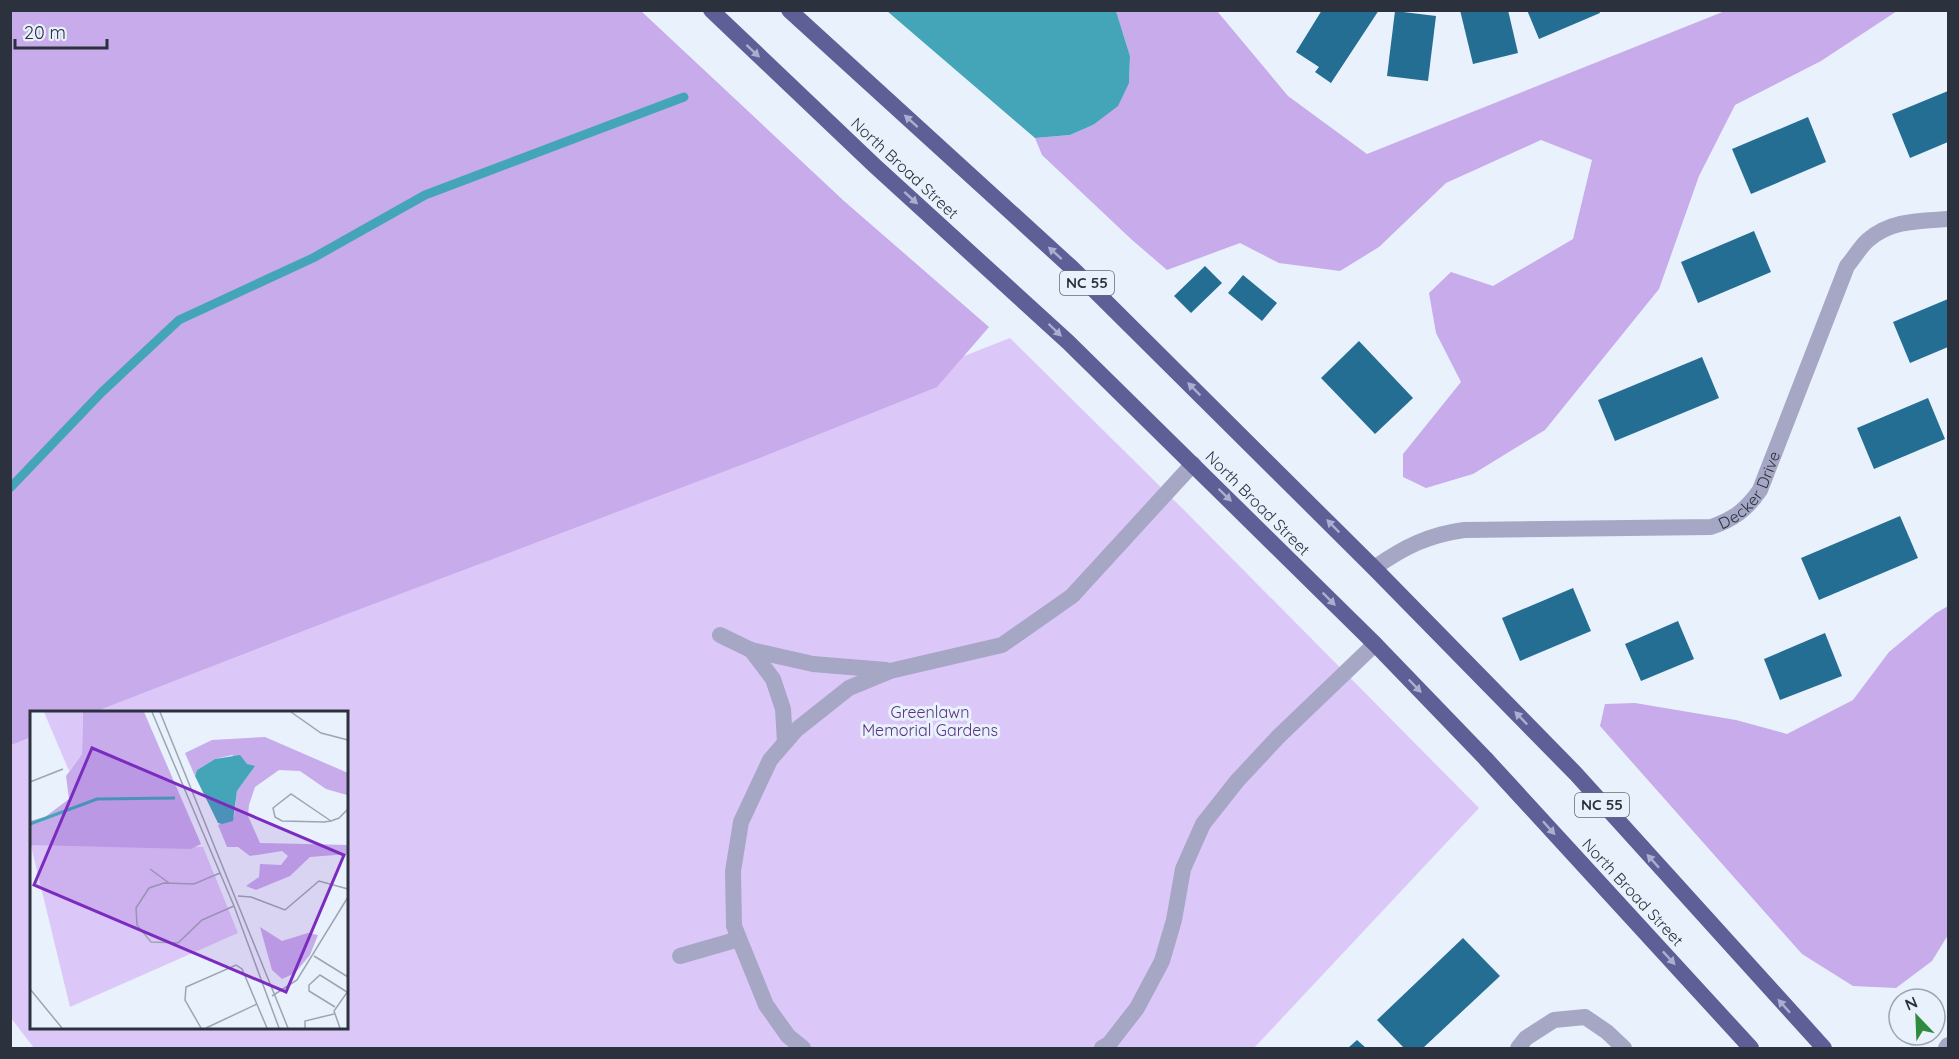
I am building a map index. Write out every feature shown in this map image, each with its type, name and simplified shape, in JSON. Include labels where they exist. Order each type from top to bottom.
[{"type":"highway","name":"North Broad Street","points":[[711,10],[875,166],[1025,301],[1375,644],[1485,758],[1751,1048]]},
{"type":"highway","name":"North Broad Street","points":[[789,10],[1072,268],[1374,567],[1576,774],[1824,1048]]},
{"type":"street","name":"Decker Drive","points":[[1374,567],[1421,540],[1441,533],[1464,530],[1711,528],[1725,522],[1751,504],[1760,490],[1847,266],[1866,241],[1881,231],[1900,223],[1948,219]]},
{"type":"street","points":[[804,1048],[789,1036],[766,1005],[734,926],[733,871],[741,822],[770,760],[796,730],[849,688],[890,670],[1002,645],[1050,612],[1072,596],[1193,464]]},
{"type":"street","points":[[720,635],[751,650],[813,664],[890,670]]},
{"type":"street","points":[[1102,1048],[1109,1044],[1137,1008],[1162,961],[1174,920],[1183,869],[1203,824],[1237,781],[1278,737],[1375,644]]},
{"type":"street","points":[[751,650],[772,679],[780,699],[783,709],[785,742]]},
{"type":"street","points":[[680,956],[739,939]]},
{"type":"street","points":[[1518,1048],[1526,1038],[1554,1020],[1585,1017],[1607,1032],[1624,1048]]},
{"type":"green space","name":"Greenlawn Memorial Gardens","points":[[1010,338],[1479,808],[1254,1048],[34,1048],[11,1018],[11,730],[30,722],[30,1029],[348,1029],[348,711],[59,711]]},
{"type":"shaded area","points":[[11,10],[641,11],[844,201],[989,327],[937,387],[757,459],[97,711],[30,711],[30,737],[11,745]]},
{"type":"shaded area","points":[[1116,11],[1217,11],[1288,96],[1367,154],[1725,11],[1897,11],[1821,61],[1735,105],[1699,176],[1659,289],[1545,430],[1473,474],[1426,488],[1403,477],[1403,454],[1461,382],[1436,333],[1429,293],[1451,272],[1493,286],[1573,239],[1592,160],[1541,140],[1446,183],[1379,247],[1340,271],[1279,263],[1240,243],[1167,270],[1042,155],[1035,138],[1070,135],[1093,125],[1129,83],[1130,56]]},
{"type":"shaded area","points":[[1948,606],[1948,935],[1932,961],[1897,987],[1853,986],[1802,954],[1600,726],[1605,704],[1635,703],[1736,720],[1787,734],[1853,700],[1889,652],[1936,613]]},
{"type":"water","points":[[887,11],[1116,11],[1130,56],[1129,83],[1118,106],[1093,125],[1070,135],[1035,138]]},
{"type":"building","points":[[1322,10],[1379,10],[1331,83],[1315,72],[1319,67],[1296,52]]},
{"type":"building","points":[[1460,10],[1508,10],[1518,53],[1473,64]]},
{"type":"building","points":[[1527,10],[1599,10],[1600,13],[1539,39]]},
{"type":"building","points":[[1395,11],[1436,16],[1428,81],[1387,76]]},
{"type":"building","points":[[1948,91],[1948,142],[1910,158],[1892,114]]},
{"type":"building","points":[[1808,117],[1826,162],[1751,194],[1732,149]]},
{"type":"building","points":[[1754,231],[1771,272],[1698,303],[1681,262]]},
{"type":"building","points":[[1205,266],[1222,283],[1191,313],[1174,296]]},
{"type":"building","points":[[1243,275],[1277,303],[1262,321],[1228,293]]},
{"type":"building","points":[[1948,299],[1948,347],[1910,363],[1893,322]]},
{"type":"building","points":[[1359,341],[1413,398],[1375,434],[1321,378]]},
{"type":"building","points":[[1702,357],[1719,398],[1615,441],[1598,400]]},
{"type":"building","points":[[1928,398],[1945,439],[1874,469],[1857,428]]},
{"type":"building","points":[[1900,516],[1918,558],[1819,600],[1801,558]]},
{"type":"building","points":[[1573,588],[1591,631],[1520,661],[1502,618]]},
{"type":"building","points":[[1678,621],[1694,659],[1641,681],[1625,644]]},
{"type":"building","points":[[1825,633],[1842,676],[1780,700],[1764,659]]},
{"type":"building","points":[[1463,938],[1500,976],[1423,1048],[1404,1048],[1377,1020]]},
{"type":"building","points":[[1357,1040],[1366,1048],[1348,1048]]},
{"type":"waterway","points":[[10,488],[102,392],[179,320],[313,258],[425,195],[684,97]]}]
